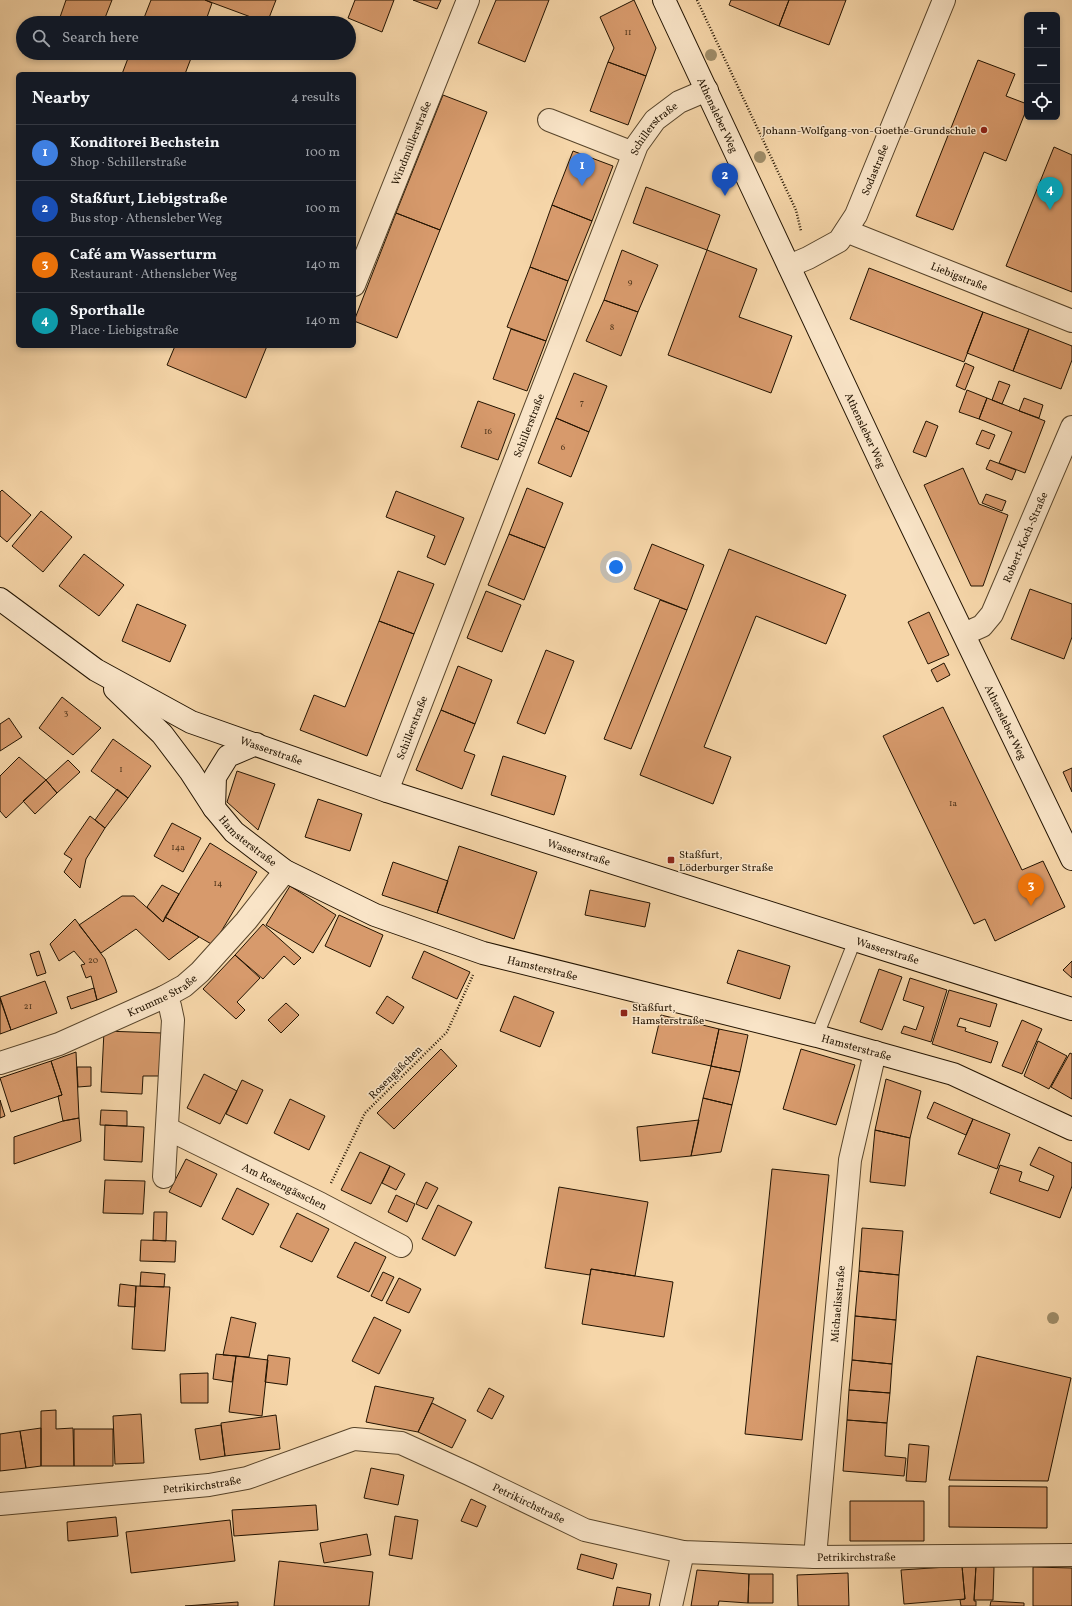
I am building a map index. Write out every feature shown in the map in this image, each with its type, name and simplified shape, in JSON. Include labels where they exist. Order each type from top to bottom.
[{"type":"street","name":"Windmüllerstraße","points":[[356,280],[468,0]]},
{"type":"street","name":"Athensleber Weg","points":[[664,0],[707,90],[799,262],[887,475],[1072,859]]},
{"type":"street","name":"Sodastraße","points":[[799,262],[839,241],[856,215],[944,0]]},
{"type":"street","name":"Schillerstraße","points":[[387,791],[637,144],[655,120],[679,102],[707,90]]},
{"type":"street","points":[[549,120],[633,153]]},
{"type":"street","name":"Liebigstraße","points":[[846,231],[1072,321]]},
{"type":"street","name":"Robert-Koch-Straße","points":[[964,634],[982,626],[992,614],[1072,427]]},
{"type":"street","points":[[0,599],[96,670]]},
{"type":"street","name":"Wasserstraße","points":[[96,670],[191,722],[387,791],[1072,1009]]},
{"type":"street","name":"Hamsterstraße","points":[[96,670],[162,734],[190,771],[214,808],[234,832],[285,871],[375,915],[483,953],[817,1036],[953,1074],[1072,1129]]},
{"type":"street","points":[[214,808],[215,777],[228,756],[256,744]]},
{"type":"street","name":"Krumme Straße","points":[[0,1064],[59,1044],[164,997],[184,986],[200,972],[246,921],[285,871]]},
{"type":"street","points":[[164,997],[170,1006],[173,1020],[168,1129],[164,1177]]},
{"type":"street","name":"Michaelisstraße","points":[[815,1557],[850,1160],[875,1052]]},
{"type":"street","name":"Am Rosengässchen","points":[[168,1129],[321,1204],[401,1246]]},
{"type":"street","name":"Petrikirchstraße","points":[[0,1504],[210,1485],[247,1478],[354,1439],[401,1443],[585,1530],[683,1552],[815,1557],[1072,1556]]},
{"type":"street","points":[[671,1606],[683,1552]]},
{"type":"lane","points":[[817,1036],[855,940]]},
{"type":"path","points":[[697,0],[796,210],[799,262]]},
{"type":"path","name":"Rosengäßchen","points":[[321,1204],[365,1113],[447,1032],[483,953]]},
{"type":"building","points":[[66,0],[112,0],[106,16],[60,16]]},
{"type":"building","points":[[151,0],[205,0],[212,3],[207,16],[145,16]]},
{"type":"building","points":[[205,0],[276,0],[270,16],[248,16]]},
{"type":"building","points":[[355,0],[394,0],[382,32],[356,21],[356,16],[349,16]]},
{"type":"building","points":[[413,0],[441,0],[437,9]]},
{"type":"building","points":[[496,0],[549,0],[525,62],[478,43]]},
{"type":"building","points":[[634,0],[656,48],[646,76],[608,62],[614,48],[600,17]]},
{"type":"building","points":[[731,0],[789,0],[779,26],[729,5]]},
{"type":"building","points":[[789,0],[846,0],[829,45],[779,26]]},
{"type":"building","points":[[127,60],[190,60],[186,72],[123,72]]},
{"type":"building","name":"Johann-Wolfgang-von-Goethe-Grundschule","points":[[978,60],[1015,74],[1006,96],[1024,103],[1024,116],[1006,161],[984,152],[953,230],[916,216]]},
{"type":"building","points":[[608,62],[646,76],[628,125],[590,111]]},
{"type":"building","points":[[443,95],[487,112],[440,230],[396,213]]},
{"type":"building","points":[[1054,147],[1072,155],[1072,292],[1006,266]]},
{"type":"building","points":[[573,151],[613,166],[592,221],[552,205]]},
{"type":"building","points":[[646,187],[720,215],[707,250],[633,223]]},
{"type":"building","points":[[552,205],[592,221],[568,281],[530,267]]},
{"type":"building","points":[[396,213],[440,230],[397,338],[356,322],[356,316]]},
{"type":"building","points":[[622,250],[658,265],[638,312],[604,300]]},
{"type":"building","points":[[707,250],[757,269],[739,317],[792,336],[771,393],[668,355]]},
{"type":"building","points":[[530,267],[568,281],[546,341],[507,327]]},
{"type":"building","points":[[869,268],[983,312],[964,362],[850,319]]},
{"type":"building","points":[[604,300],[638,312],[621,356],[586,341]]},
{"type":"building","points":[[983,312],[1029,329],[1013,371],[967,353]]},
{"type":"building","points":[[511,329],[546,341],[527,391],[493,379]]},
{"type":"building","points":[[1029,329],[1072,346],[1072,360],[1061,389],[1013,371]]},
{"type":"building","points":[[174,348],[266,348],[246,398],[167,365]]},
{"type":"building","points":[[965,363],[974,367],[965,390],[956,386]]},
{"type":"building","points":[[574,373],[607,386],[589,432],[556,418]]},
{"type":"building","points":[[999,381],[1010,385],[1002,404],[992,400]]},
{"type":"building","points":[[967,390],[987,398],[979,419],[959,412]]},
{"type":"building","points":[[987,398],[1045,421],[1025,473],[999,463],[1012,432],[979,419]]},
{"type":"building","points":[[1024,398],[1043,405],[1039,418],[1019,411]]},
{"type":"building","points":[[478,401],[515,414],[498,460],[461,447]]},
{"type":"building","points":[[556,418],[589,432],[571,477],[538,463]]},
{"type":"building","points":[[926,421],[938,426],[926,457],[913,452]]},
{"type":"building","points":[[982,430],[995,435],[989,449],[976,444]]},
{"type":"building","points":[[990,460],[1016,470],[1012,480],[986,469]]},
{"type":"building","points":[[963,468],[979,504],[1008,515],[983,586],[971,586],[924,485]]},
{"type":"building","points":[[527,488],[563,503],[545,548],[509,534]]},
{"type":"building","points":[[2,490],[31,515],[7,542],[0,536],[0,492]]},
{"type":"building","points":[[396,491],[464,518],[445,565],[427,557],[435,536],[386,517]]},
{"type":"building","points":[[986,494],[1006,501],[1002,511],[982,503]]},
{"type":"building","points":[[41,511],[72,537],[43,572],[12,546]]},
{"type":"building","points":[[509,534],[545,548],[524,600],[488,585]]},
{"type":"building","points":[[652,544],[704,565],[687,610],[634,589]]},
{"type":"building","points":[[729,549],[846,595],[826,644],[756,616],[704,747],[731,757],[713,804],[640,775]]},
{"type":"building","points":[[84,554],[124,585],[99,616],[59,586]]},
{"type":"building","points":[[398,571],[434,584],[414,634],[379,621]]},
{"type":"building","points":[[1030,589],[1072,604],[1072,637],[1064,659],[1011,639]]},
{"type":"building","points":[[486,591],[521,605],[502,652],[467,638]]},
{"type":"building","points":[[660,600],[687,610],[631,749],[604,739]]},
{"type":"building","points":[[137,604],[186,625],[170,662],[122,641]]},
{"type":"building","points":[[929,612],[949,655],[928,664],[908,622]]},
{"type":"building","points":[[379,621],[414,634],[367,756],[300,730],[314,695],[345,707]]},
{"type":"building","points":[[546,650],[574,661],[545,734],[517,723]]},
{"type":"building","points":[[944,663],[950,675],[937,682],[931,670]]},
{"type":"building","points":[[458,666],[492,680],[475,724],[441,710]]},
{"type":"building","points":[[62,697],[101,728],[73,755],[39,728]]},
{"type":"building","points":[[943,707],[1022,870],[1043,861],[1065,907],[995,941],[985,919],[974,924],[883,736]]},
{"type":"building","points":[[441,710],[475,724],[464,751],[475,755],[462,789],[416,770]]},
{"type":"building","points":[[9,718],[22,737],[0,751],[0,724]]},
{"type":"building","points":[[113,739],[151,766],[128,798],[91,771]]},
{"type":"building","points":[[503,756],[566,776],[554,815],[491,795]]},
{"type":"building","points":[[19,757],[46,780],[6,818],[0,811],[0,776]]},
{"type":"building","points":[[68,760],[80,772],[57,793],[46,780]]},
{"type":"building","points":[[1072,768],[1072,792],[1063,772]]},
{"type":"building","points":[[237,771],[275,784],[258,830],[227,802]]},
{"type":"building","points":[[46,780],[57,793],[35,814],[23,801]]},
{"type":"building","points":[[117,789],[128,798],[105,828],[95,820]]},
{"type":"building","points":[[318,799],[362,814],[350,851],[305,837]]},
{"type":"building","points":[[90,816],[105,828],[86,859],[80,888],[64,872],[72,859],[64,854]]},
{"type":"building","points":[[172,823],[201,838],[183,872],[154,856]]},
{"type":"building","points":[[210,843],[257,872],[213,945],[165,917]]},
{"type":"building","points":[[459,846],[537,872],[514,939],[437,913]]},
{"type":"building","points":[[393,862],[448,881],[437,913],[382,895]]},
{"type":"building","points":[[162,885],[179,894],[163,922],[147,907]]},
{"type":"building","points":[[290,886],[336,915],[313,953],[266,925]]},
{"type":"building","points":[[590,890],[650,903],[645,927],[585,915]]},
{"type":"building","points":[[122,896],[134,896],[163,922],[165,917],[199,937],[169,960],[136,929],[101,953],[79,925]]},
{"type":"building","points":[[339,915],[383,935],[370,967],[325,946]]},
{"type":"building","points":[[75,919],[105,959],[117,992],[97,1000],[91,976],[86,978],[81,965],[85,964],[74,951],[59,961],[50,944]]},
{"type":"building","points":[[263,924],[301,958],[294,965],[284,956],[263,979],[235,955]]},
{"type":"building","points":[[738,950],[790,966],[780,999],[727,983]]},
{"type":"building","points":[[39,951],[46,973],[37,976],[30,954]]},
{"type":"building","points":[[424,951],[470,972],[457,999],[412,978]]},
{"type":"building","points":[[235,955],[260,978],[237,1002],[245,1010],[236,1019],[203,989]]},
{"type":"building","points":[[1072,961],[1072,978],[1063,970]]},
{"type":"building","points":[[879,969],[902,977],[882,1030],[860,1022]]},
{"type":"building","points":[[910,978],[947,990],[931,1042],[901,1033],[904,1026],[916,1030],[924,1007],[903,1000]]},
{"type":"building","points":[[45,981],[57,1013],[11,1030],[0,997]]},
{"type":"building","points":[[94,988],[97,1000],[71,1009],[67,997]]},
{"type":"building","points":[[949,990],[997,1004],[990,1027],[960,1018],[957,1026],[966,1028],[965,1031],[998,1042],[991,1063],[932,1044]]},
{"type":"building","points":[[387,996],[404,1007],[393,1024],[376,1013]]},
{"type":"building","points":[[514,996],[554,1012],[540,1047],[500,1031]]},
{"type":"building","points":[[0,999],[11,1030],[0,1034]]},
{"type":"building","points":[[286,1003],[299,1015],[281,1033],[268,1020]]},
{"type":"building","points":[[661,1015],[719,1029],[711,1066],[652,1053]]},
{"type":"building","points":[[1022,1020],[1042,1029],[1022,1074],[1002,1066]]},
{"type":"building","points":[[719,1029],[748,1035],[740,1072],[711,1066]]},
{"type":"building","points":[[104,1031],[162,1033],[160,1076],[143,1076],[142,1094],[101,1092]]},
{"type":"building","points":[[1038,1041],[1067,1056],[1049,1089],[1024,1076]]},
{"type":"building","points":[[441,1049],[457,1066],[394,1129],[377,1113]]},
{"type":"building","points":[[801,1049],[855,1065],[836,1125],[783,1109]]},
{"type":"building","points":[[76,1052],[79,1118],[63,1121],[58,1096],[62,1095],[51,1061]]},
{"type":"building","points":[[1070,1053],[1072,1054],[1072,1099],[1051,1087]]},
{"type":"building","points":[[51,1061],[62,1095],[11,1112],[0,1078]]},
{"type":"building","points":[[711,1066],[740,1072],[732,1105],[703,1098]]},
{"type":"building","points":[[77,1067],[91,1067],[91,1086],[78,1087]]},
{"type":"building","points":[[204,1074],[237,1091],[220,1124],[187,1108]]},
{"type":"building","points":[[886,1079],[921,1091],[910,1138],[875,1130]]},
{"type":"building","points":[[242,1080],[263,1090],[247,1124],[226,1114]]},
{"type":"building","points":[[703,1098],[732,1105],[721,1152],[691,1156]]},
{"type":"building","points":[[290,1099],[325,1116],[309,1150],[274,1133]]},
{"type":"building","points":[[0,1100],[5,1116],[0,1118]]},
{"type":"building","points":[[934,1102],[973,1119],[966,1135],[927,1118]]},
{"type":"building","points":[[101,1110],[127,1111],[127,1126],[100,1125]]},
{"type":"building","points":[[79,1118],[81,1141],[14,1164],[14,1137],[63,1121]]},
{"type":"building","points":[[973,1119],[1010,1134],[997,1169],[958,1154]]},
{"type":"building","points":[[699,1120],[691,1156],[640,1161],[637,1127]]},
{"type":"building","points":[[105,1125],[144,1127],[142,1162],[104,1160]]},
{"type":"building","points":[[875,1130],[910,1138],[905,1186],[870,1182]]},
{"type":"building","points":[[1039,1147],[1072,1163],[1072,1186],[1060,1218],[990,1193],[1000,1165],[1022,1172],[1019,1181],[1048,1191],[1054,1176],[1030,1165]]},
{"type":"building","points":[[360,1152],[390,1166],[371,1204],[341,1190]]},
{"type":"building","points":[[186,1159],[217,1174],[201,1207],[169,1192]]},
{"type":"building","points":[[390,1166],[405,1174],[396,1190],[382,1183]]},
{"type":"building","points":[[772,1169],[829,1175],[802,1440],[745,1434]]},
{"type":"building","points":[[105,1180],[145,1181],[143,1214],[103,1213]]},
{"type":"building","points":[[426,1182],[438,1188],[427,1209],[416,1204]]},
{"type":"building","points":[[559,1187],[648,1202],[635,1276],[591,1269],[590,1275],[545,1268]]},
{"type":"building","points":[[237,1188],[269,1204],[253,1235],[222,1219]]},
{"type":"building","points":[[396,1195],[415,1204],[407,1222],[388,1212]]},
{"type":"building","points":[[438,1205],[472,1222],[455,1256],[422,1239]]},
{"type":"building","points":[[154,1212],[167,1212],[166,1241],[153,1240]]},
{"type":"building","points":[[297,1213],[329,1229],[312,1262],[280,1247]]},
{"type":"building","points":[[862,1228],[903,1231],[899,1275],[859,1271]]},
{"type":"building","points":[[141,1240],[176,1241],[175,1262],[140,1261]]},
{"type":"building","points":[[355,1242],[386,1257],[369,1292],[337,1277]]},
{"type":"building","points":[[591,1269],[673,1282],[664,1337],[582,1324]]},
{"type":"building","points":[[859,1271],[899,1275],[896,1320],[855,1316]]},
{"type":"building","points":[[141,1272],[165,1274],[164,1287],[140,1286]]},
{"type":"building","points":[[383,1272],[394,1277],[382,1301],[371,1296]]},
{"type":"building","points":[[399,1278],[421,1289],[409,1313],[386,1303]]},
{"type":"building","points":[[120,1284],[136,1286],[135,1307],[118,1306]]},
{"type":"building","points":[[136,1286],[170,1287],[165,1351],[132,1349]]},
{"type":"building","points":[[855,1316],[896,1320],[892,1364],[852,1360]]},
{"type":"building","points":[[231,1317],[256,1323],[249,1357],[223,1355]]},
{"type":"building","points":[[374,1317],[401,1330],[379,1374],[352,1361]]},
{"type":"building","points":[[216,1354],[236,1356],[232,1382],[213,1379]]},
{"type":"building","points":[[268,1355],[290,1358],[287,1385],[265,1382]]},
{"type":"building","points":[[236,1356],[268,1360],[262,1416],[229,1412]]},
{"type":"building","points":[[977,1356],[1071,1378],[1048,1481],[949,1480]]},
{"type":"building","points":[[852,1360],[892,1364],[890,1393],[849,1390]]},
{"type":"building","points":[[208,1373],[208,1403],[181,1403],[180,1374]]},
{"type":"building","points":[[375,1386],[434,1398],[418,1432],[366,1422]]},
{"type":"building","points":[[489,1388],[504,1396],[492,1419],[477,1411]]},
{"type":"building","points":[[849,1390],[890,1393],[887,1423],[847,1420]]},
{"type":"building","points":[[432,1403],[466,1420],[452,1448],[418,1432]]},
{"type":"building","points":[[56,1410],[56,1429],[73,1428],[74,1466],[41,1466],[41,1411]]},
{"type":"building","points":[[141,1414],[144,1463],[115,1464],[113,1416]]},
{"type":"building","points":[[276,1415],[280,1449],[225,1456],[221,1423]]},
{"type":"building","points":[[847,1420],[887,1423],[885,1456],[906,1458],[904,1476],[843,1471]]},
{"type":"building","points":[[221,1425],[225,1456],[200,1460],[195,1429]]},
{"type":"building","points":[[41,1428],[41,1466],[26,1468],[20,1431]]},
{"type":"building","points":[[74,1429],[113,1429],[113,1466],[74,1466]]},
{"type":"building","points":[[20,1431],[26,1468],[0,1471],[0,1434]]},
{"type":"building","points":[[909,1444],[929,1446],[926,1482],[906,1481]]},
{"type":"building","points":[[371,1468],[404,1475],[398,1505],[364,1498]]},
{"type":"building","points":[[949,1486],[1047,1487],[1047,1528],[949,1527]]},
{"type":"building","points":[[471,1499],[486,1506],[477,1527],[461,1521]]},
{"type":"building","points":[[850,1501],[924,1501],[924,1541],[850,1541]]},
{"type":"building","points":[[316,1505],[318,1530],[234,1536],[232,1510]]},
{"type":"building","points":[[395,1516],[418,1520],[412,1559],[389,1555]]},
{"type":"building","points":[[116,1517],[118,1536],[68,1541],[67,1522]]},
{"type":"building","points":[[230,1520],[235,1561],[131,1573],[126,1532]]},
{"type":"building","points":[[367,1534],[371,1555],[324,1563],[320,1543]]},
{"type":"building","points":[[581,1554],[617,1564],[613,1579],[577,1569]]},
{"type":"building","points":[[279,1561],[373,1572],[369,1606],[274,1606]]},
{"type":"building","points":[[976,1565],[974,1601],[976,1601],[976,1606],[961,1606],[960,1600],[965,1599],[962,1566]]},
{"type":"building","points":[[962,1566],[965,1599],[904,1604],[901,1570]]},
{"type":"building","points":[[976,1566],[994,1567],[993,1600],[974,1600]]},
{"type":"building","points":[[1033,1567],[1072,1568],[1072,1606],[1033,1606]]},
{"type":"building","points":[[697,1570],[749,1574],[748,1603],[719,1601],[718,1606],[691,1606]]},
{"type":"building","points":[[848,1573],[849,1606],[798,1606],[797,1575]]},
{"type":"building","points":[[749,1574],[773,1574],[773,1603],[748,1603]]},
{"type":"building","points":[[617,1587],[651,1594],[649,1606],[613,1606]]},
{"type":"building","points":[[991,1601],[1024,1603],[1024,1606],[990,1606]]},
{"type":"building","points":[[238,1602],[238,1606],[185,1606]]},
{"type":"place","name":"Johann-Wolfgang-von-Goethe-Grundschule","points":[[984,130]]},
{"type":"place","name":"Konditorei Bechstein","points":[[582,186]]},
{"type":"place","name":"Staßfurt, Liebigstraße","points":[[725,196]]},
{"type":"place","name":"Sporthalle","points":[[1050,210]]},
{"type":"place","name":"Staßfurt, Löderburger Straße","points":[[671,860]]},
{"type":"place","name":"Café am Wasserturm","points":[[1031,906]]},
{"type":"place","name":"Staßfurt, Hamsterstraße","points":[[624,1013]]}]
